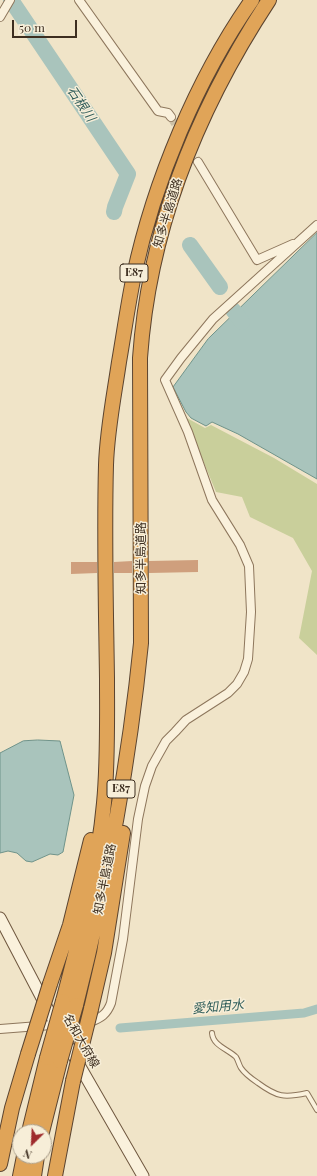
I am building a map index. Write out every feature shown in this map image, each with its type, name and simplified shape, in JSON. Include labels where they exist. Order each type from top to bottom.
[{"type":"highway","name":"知多半島道路","points":[[69,1003],[78,945],[96,863],[101,832],[106,777],[106,464],[111,416],[128,304],[136,267],[153,206],[165,170],[187,115],[213,64],[252,0]]},
{"type":"highway","name":"知多半島道路","points":[[32,1124],[53,1060],[69,1003],[92,942],[108,866],[125,763],[141,643],[140,358],[151,278],[179,175],[201,121],[226,70],[268,0]]},
{"type":"highway","points":[[55,1176],[74,1081],[104,953],[116,884],[126,812],[125,763]]},
{"type":"highway","points":[[0,1164],[12,1108],[50,984],[70,925],[106,777]]},
{"type":"highway","name":"知多半島道路","points":[[43,1124],[53,1060]]},
{"type":"highway","points":[[20,1176],[22,1164]]},
{"type":"highway","points":[[34,1176],[36,1164]]},
{"type":"main road","name":"名和大府線","points":[[0,918],[56,1024],[143,1176]]},
{"type":"street","points":[[79,0],[158,111],[168,113],[171,118]]},
{"type":"street","points":[[0,17],[9,2]]},
{"type":"street","points":[[198,162],[257,260],[290,245],[296,244]]},
{"type":"street","points":[[0,1029],[90,1022],[100,1019],[108,1011],[111,1003],[123,939],[138,819],[145,786],[152,766],[166,741],[200,711],[228,693],[237,684],[244,672],[248,659],[251,612],[249,566],[240,545],[212,500],[188,432],[165,380],[213,319],[317,225]]},
{"type":"lane","points":[[212,1033],[215,1041],[235,1057],[242,1069],[255,1081],[272,1093],[280,1096],[293,1096],[307,1093],[317,1110]]},
{"type":"green space","points":[[185,417],[205,428],[211,425],[274,458],[317,484],[317,655],[299,638],[312,571],[293,538],[250,517],[242,497],[216,492]]},
{"type":"water","points":[[317,233],[317,479],[238,434],[212,422],[206,426],[191,418],[186,412],[173,387],[208,339]]},
{"type":"water","points":[[23,741],[60,741],[74,795],[63,852],[58,855],[50,854],[32,862],[26,861],[17,853],[8,851],[0,853],[0,753]]},
{"type":"building","points":[[198,560],[198,572],[149,573],[149,561]]},
{"type":"building","points":[[132,561],[132,573],[114,573],[114,562]]},
{"type":"building","points":[[71,562],[97,562],[97,573],[71,574]]},
{"type":"waterway","name":"石根川","points":[[11,0],[128,174],[114,212]]},
{"type":"waterway","name":"石根川","points":[[190,245],[220,287]]},
{"type":"waterway","name":"石根川","points":[[233,310],[242,322]]},
{"type":"waterway","name":"愛知用水","points":[[120,1028],[304,1013],[317,1009]]},
{"type":"tunnel","points":[[171,117],[198,162]]}]
